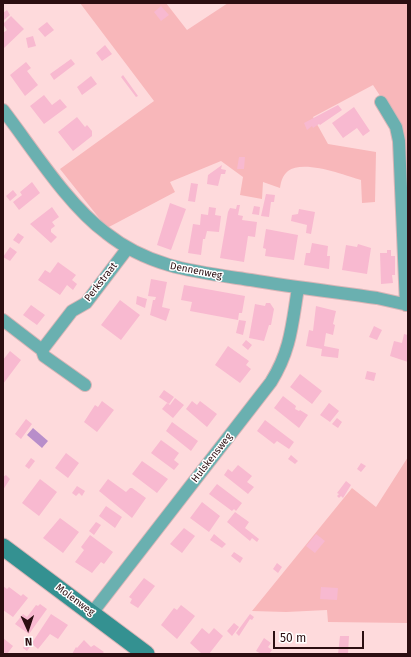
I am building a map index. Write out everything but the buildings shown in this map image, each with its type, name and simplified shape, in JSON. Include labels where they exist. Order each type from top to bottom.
[{"type":"street","name":"Dennenweg","points":[[3,110],[77,207],[105,233],[127,249],[148,259],[182,270],[298,288],[377,298],[407,305],[399,141],[396,127],[381,102]]},
{"type":"street","name":"Perkstraat","points":[[42,350],[72,310],[86,303],[127,249]]},
{"type":"street","name":"Hulskensweg","points":[[92,614],[274,377],[288,349],[298,288]]},
{"type":"street","points":[[3,320],[42,350],[44,356],[85,385]]},
{"type":"street","name":"Molenweg","points":[[3,547],[146,654]]},
{"type":"shaded area","points":[[80,3],[166,3],[187,30],[228,3],[408,3],[408,260],[400,141],[388,108],[373,85],[313,117],[328,144],[376,152],[375,202],[362,203],[361,180],[313,167],[295,168],[288,171],[281,181],[280,188],[263,182],[262,199],[240,195],[243,177],[221,161],[170,182],[175,192],[107,228],[60,169],[154,101]]},
{"type":"shaded area","points":[[33,428],[48,441],[42,448],[27,435]]},
{"type":"shaded area","points":[[408,457],[408,623],[328,622],[327,610],[286,612],[252,611],[352,488],[376,507]]}]
